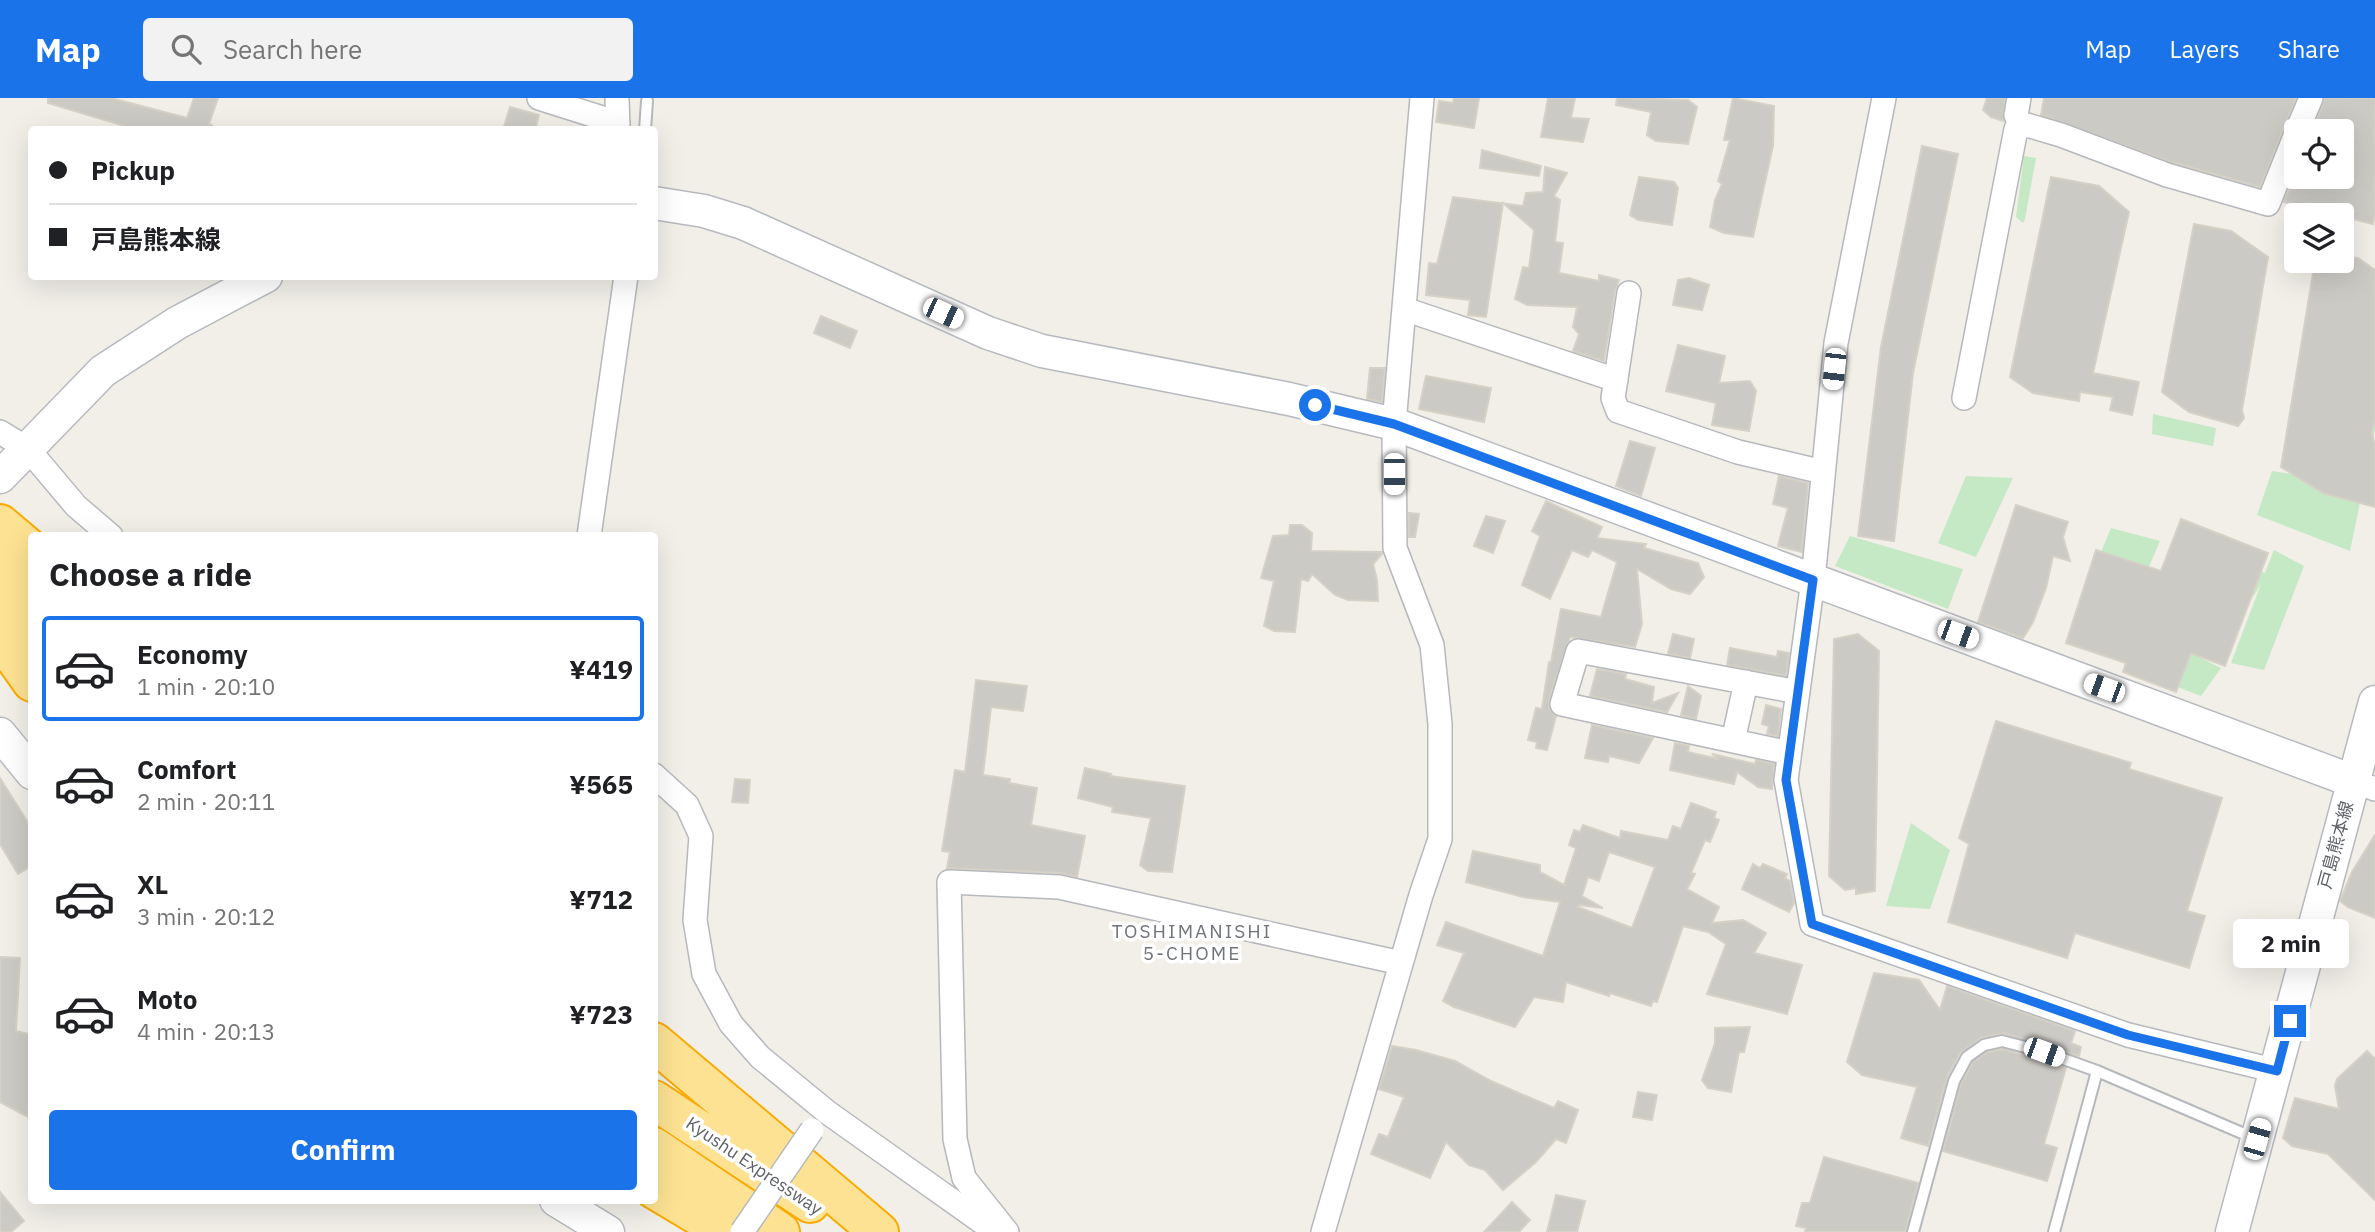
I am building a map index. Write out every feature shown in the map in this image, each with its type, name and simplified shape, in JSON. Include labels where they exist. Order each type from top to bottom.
[{"type":"highway","points":[[0,524],[28,548]]},
{"type":"highway","points":[[0,562],[28,589]]},
{"type":"highway","points":[[0,599],[28,627]]},
{"type":"highway","points":[[0,637],[28,676]]},
{"type":"highway","points":[[658,1045],[879,1232]]},
{"type":"highway","name":"Kyushu Expressway","points":[[658,1103],[854,1232]]},
{"type":"highway","points":[[658,1150],[780,1232]]},
{"type":"highway","points":[[658,1191],[726,1232]]},
{"type":"street","points":[[539,98],[618,126],[617,98]]},
{"type":"street","points":[[1323,1232],[1440,839],[1440,724],[1432,645],[1395,548],[1394,424],[1422,98]]},
{"type":"street","points":[[2019,98],[2016,115],[2021,127]]},
{"type":"street","points":[[2303,119],[2311,98]]},
{"type":"street","points":[[1879,99],[1836,343],[1813,580],[1786,780],[1812,924],[2128,1035],[2277,1071]]},
{"type":"street","points":[[1964,398],[2016,130],[2027,125],[2167,175],[2268,204],[2284,165]]},
{"type":"street","points":[[658,204],[704,211],[743,223],[988,333],[1042,351],[1289,399],[1394,424],[2364,785]]},
{"type":"street","points":[[16,462],[103,371],[177,323],[259,280]]},
{"type":"street","points":[[590,532],[625,280]]},
{"type":"street","points":[[1629,293],[1613,398],[1618,411],[1738,452],[1824,472]]},
{"type":"street","points":[[1404,309],[1616,380]]},
{"type":"street","points":[[0,432],[16,462],[106,532]]},
{"type":"street","points":[[1789,753],[1562,704],[1577,651],[1798,692]]},
{"type":"street","points":[[1733,741],[1746,682]]},
{"type":"street","name":"戸島熊本線","points":[[2232,1232],[2277,1071],[2364,785],[2375,702]]},
{"type":"street","points":[[0,734],[28,768]]},
{"type":"street","points":[[658,779],[687,805],[701,836],[695,920],[704,974],[731,1024],[760,1057],[827,1112],[996,1232]]},
{"type":"street","points":[[1007,1232],[964,1178],[955,1139],[949,882],[1059,887],[1401,963]]},
{"type":"street","points":[[742,1232],[827,1112]]},
{"type":"street","points":[[562,1204],[608,1232]]},
{"type":"lane","points":[[645,126],[647,101]]},
{"type":"lane","points":[[1913,1232],[1954,1081],[1967,1056],[1984,1045],[2002,1041],[2044,1052],[2097,1071],[2257,1139]]},
{"type":"lane","points":[[2054,1232],[2097,1071]]},
{"type":"green space","points":[[2024,156],[2036,158],[2023,223],[2016,217]]},
{"type":"green space","points":[[2375,282],[2375,430],[2350,551],[2257,515],[2272,471],[2330,480]]},
{"type":"green space","points":[[2153,414],[2216,428],[2213,446],[2152,434]]},
{"type":"green space","points":[[1966,476],[2013,478],[1976,557],[1938,543]]},
{"type":"green space","points":[[2111,528],[2160,541],[2147,571],[2101,552]]},
{"type":"green space","points":[[2196,535],[2265,573],[2274,550],[2304,566],[2264,670],[2231,663],[2261,584],[2221,647]]},
{"type":"green space","points":[[1850,536],[1963,569],[1948,609],[1835,566]]},
{"type":"green space","points":[[2191,653],[2221,668],[2201,696],[2178,687]]},
{"type":"green space","points":[[1911,823],[1950,850],[1930,909],[1886,906]]},
{"type":"building","points":[[48,98],[111,98],[187,118],[194,98],[218,98],[209,124],[212,126],[125,126],[48,103]]},
{"type":"building","points":[[1454,98],[1479,98],[1474,128],[1436,122],[1439,101],[1453,103]]},
{"type":"building","points":[[1548,98],[1575,98],[1571,118],[1589,119],[1583,142],[1541,137]]},
{"type":"building","points":[[1617,98],[1688,100],[1697,107],[1688,144],[1656,141],[1647,135],[1651,112],[1616,105]]},
{"type":"building","points":[[1733,98],[1774,106],[1773,146],[1753,237],[1724,233],[1710,227],[1715,200],[1722,184],[1718,181],[1730,140],[1724,140]]},
{"type":"building","points":[[1987,98],[2005,98],[2003,121],[1991,117],[1983,110]]},
{"type":"building","points":[[2044,98],[2296,98],[2288,119],[2284,119],[2284,128],[2260,187],[2171,162],[2041,115]]},
{"type":"building","points":[[2325,98],[2375,98],[2373,224],[2354,219],[2354,203],[2284,202],[2289,189],[2354,189],[2354,119],[2317,119]]},
{"type":"building","points":[[510,107],[539,115],[536,126],[504,126]]},
{"type":"building","points":[[1922,146],[1958,154],[1913,373],[1894,541],[1858,536],[1881,347]]},
{"type":"building","points":[[1482,150],[1541,166],[1539,176],[1480,168]]},
{"type":"building","points":[[1545,167],[1567,173],[1554,196],[1560,200],[1555,242],[1563,243],[1559,273],[1599,281],[1599,275],[1619,280],[1604,361],[1573,351],[1579,334],[1573,327],[1577,307],[1527,305],[1515,299],[1523,267],[1529,268],[1534,230],[1504,204],[1523,206],[1526,193],[1543,192]]},
{"type":"building","points":[[1639,177],[1674,182],[1678,188],[1672,225],[1638,220],[1630,215]]},
{"type":"building","points":[[2051,177],[2099,186],[2129,212],[2093,373],[2139,382],[2132,415],[2110,410],[2113,397],[2080,392],[2079,401],[2033,393],[2010,377]]},
{"type":"building","points":[[1453,197],[1503,203],[1486,317],[1468,315],[1470,300],[1426,295],[1429,263],[1437,264]]},
{"type":"building","points":[[2194,224],[2231,231],[2268,257],[2242,410],[2244,418],[2238,426],[2189,412],[2162,392]]},
{"type":"building","points":[[2354,258],[2358,258],[2375,270],[2375,419],[2372,432],[2375,447],[2375,507],[2323,493],[2281,467],[2313,273],[2354,273]]},
{"type":"building","points":[[1689,278],[1709,285],[1702,310],[1673,305],[1678,280]]},
{"type":"building","points":[[821,316],[857,331],[850,348],[814,333]]},
{"type":"building","points":[[1678,345],[1725,356],[1719,383],[1750,381],[1756,391],[1749,431],[1712,425],[1716,403],[1666,391]]},
{"type":"building","points":[[1370,368],[1385,368],[1382,402],[1367,399]]},
{"type":"building","points":[[1426,376],[1491,388],[1484,422],[1419,409]]},
{"type":"building","points":[[1630,441],[1655,448],[1641,496],[1616,486]]},
{"type":"building","points":[[1779,476],[1808,483],[1802,552],[1778,546],[1788,508],[1773,504]]},
{"type":"building","points":[[1546,501],[1602,527],[1597,538],[1646,544],[1644,548],[1698,563],[1704,577],[1690,594],[1671,589],[1637,569],[1642,624],[1635,647],[1570,637],[1549,700],[1549,708],[1556,716],[1547,750],[1536,748],[1537,742],[1528,740],[1536,708],[1542,709],[1561,609],[1601,617],[1617,562],[1592,550],[1588,557],[1572,550],[1550,599],[1522,585],[1540,536],[1532,531]]},
{"type":"building","points":[[2016,505],[2068,522],[2063,537],[2070,561],[2053,556],[2046,588],[2033,622],[2023,638],[1978,622]]},
{"type":"building","points":[[1409,513],[1419,514],[1415,537],[1409,537]]},
{"type":"building","points":[[1486,516],[1505,521],[1493,553],[1474,546]]},
{"type":"building","points":[[2181,519],[2268,553],[2225,666],[2191,653],[2176,692],[2123,672],[2126,663],[2066,643],[2096,550],[2161,571]]},
{"type":"building","points":[[1290,525],[1302,525],[1312,533],[1311,551],[1382,552],[1373,564],[1378,601],[1348,600],[1335,595],[1312,574],[1308,581],[1301,579],[1295,632],[1274,631],[1264,626],[1274,581],[1261,578],[1273,536],[1289,535]]},
{"type":"building","points":[[1673,634],[1694,639],[1690,658],[1668,654]]},
{"type":"building","points":[[1858,634],[1879,651],[1875,891],[1856,894],[1856,888],[1845,890],[1829,876],[1834,639]]},
{"type":"building","points":[[1730,648],[1777,657],[1778,651],[1789,653],[1786,676],[1727,665]]},
{"type":"building","points":[[1597,669],[1626,674],[1625,679],[1654,687],[1652,703],[1678,693],[1667,712],[1590,696]]},
{"type":"building","points":[[976,680],[1027,686],[1023,711],[991,707],[983,775],[1010,779],[1009,783],[1037,788],[1031,825],[1085,836],[1077,877],[1060,873],[947,868],[950,852],[942,851],[955,770],[965,772]]},
{"type":"building","points":[[1688,686],[1701,696],[1696,719],[1681,715]]},
{"type":"building","points":[[1766,705],[1781,709],[1778,736],[1767,734],[1769,726],[1762,724]]},
{"type":"building","points":[[1996,721],[2131,763],[2129,769],[2222,798],[2187,911],[2205,916],[2189,968],[2075,933],[2067,958],[1948,922],[1969,844],[1959,838]]},
{"type":"building","points":[[1592,725],[1653,738],[1639,763],[1609,756],[1608,762],[1585,758]]},
{"type":"building","points":[[1675,743],[1689,746],[1688,752],[1718,759],[1712,754],[1755,764],[1756,760],[1774,764],[1772,789],[1758,787],[1737,772],[1734,784],[1670,770]]},
{"type":"building","points":[[1085,768],[1111,774],[1110,776],[1185,786],[1172,872],[1148,871],[1140,865],[1151,818],[1112,812],[1113,807],[1078,798]]},
{"type":"building","points":[[0,778],[28,823],[28,868],[18,874],[0,844]]},
{"type":"building","points":[[735,779],[750,780],[748,803],[732,802]]},
{"type":"building","points":[[1691,803],[1716,812],[1714,818],[1719,820],[1710,842],[1705,840],[1691,873],[1695,874],[1687,889],[1719,907],[1712,923],[1743,920],[1766,933],[1754,953],[1802,965],[1787,1014],[1707,994],[1726,944],[1708,932],[1683,926],[1657,1002],[1653,1001],[1651,1006],[1566,982],[1563,1002],[1534,997],[1515,1027],[1443,1001],[1464,953],[1437,945],[1446,922],[1543,956],[1560,902],[1523,897],[1466,882],[1473,851],[1540,865],[1540,872],[1564,885],[1576,848],[1569,845],[1574,830],[1580,832],[1583,825],[1620,838],[1621,831],[1668,840],[1673,826],[1681,829]],"holes":[[[1609,852],[1655,867],[1632,928],[1578,907],[1603,908],[1582,896],[1588,877],[1599,881]]]},
{"type":"building","points":[[2375,835],[2375,918],[2340,901],[2352,872]]},
{"type":"building","points":[[1753,864],[1760,868],[1763,864],[1787,874],[1785,878],[1790,881],[1794,903],[1789,912],[1742,889]]},
{"type":"building","points":[[0,957],[20,958],[16,1031],[28,1034],[28,1117],[0,1102]]},
{"type":"building","points":[[1874,973],[1919,980],[1940,1010],[1947,986],[2075,1031],[2071,1043],[2081,1047],[2079,1056],[2004,1033],[1980,1038],[1960,1053],[1947,1077],[1928,1146],[1901,1138],[1917,1087],[1862,1075],[1847,1062]]},
{"type":"building","points":[[1750,1027],[1744,1052],[1739,1052],[1731,1092],[1708,1088],[1702,1080],[1715,1043],[1715,1028]]},
{"type":"building","points":[[1392,1046],[1455,1061],[1491,1081],[1554,1108],[1558,1101],[1578,1110],[1566,1143],[1556,1139],[1536,1162],[1503,1190],[1485,1170],[1469,1165],[1446,1142],[1430,1178],[1371,1154],[1379,1134],[1388,1137],[1404,1097],[1379,1089]]},
{"type":"building","points":[[2002,1049],[2066,1068],[2044,1144],[2057,1148],[2047,1181],[1943,1151],[1961,1084],[1973,1062],[1987,1052]]},
{"type":"building","points":[[2367,1051],[2375,1059],[2375,1200],[2328,1154],[2292,1146],[2283,1138],[2295,1098],[2339,1109],[2335,1086],[2337,1079]]},
{"type":"building","points":[[1638,1092],[1657,1095],[1652,1120],[1633,1117]]},
{"type":"building","points":[[1824,1157],[1918,1183],[1905,1232],[1805,1232],[1806,1228],[1796,1226],[1802,1203],[1810,1203]]},
{"type":"building","points":[[0,1192],[24,1221],[11,1232],[0,1232]]},
{"type":"building","points":[[1556,1195],[1585,1201],[1577,1232],[1547,1232]]},
{"type":"building","points":[[1512,1202],[1530,1220],[1519,1232],[1484,1232]]},
{"type":"district","name":"TOSHIMANISHI 5-CHOME","points":[[1192,942]]},
{"type":"route","points":[[1315,405],[1394,424],[1813,580],[1786,780],[1812,924],[2128,1035],[2277,1071],[2290,1021]]}]
